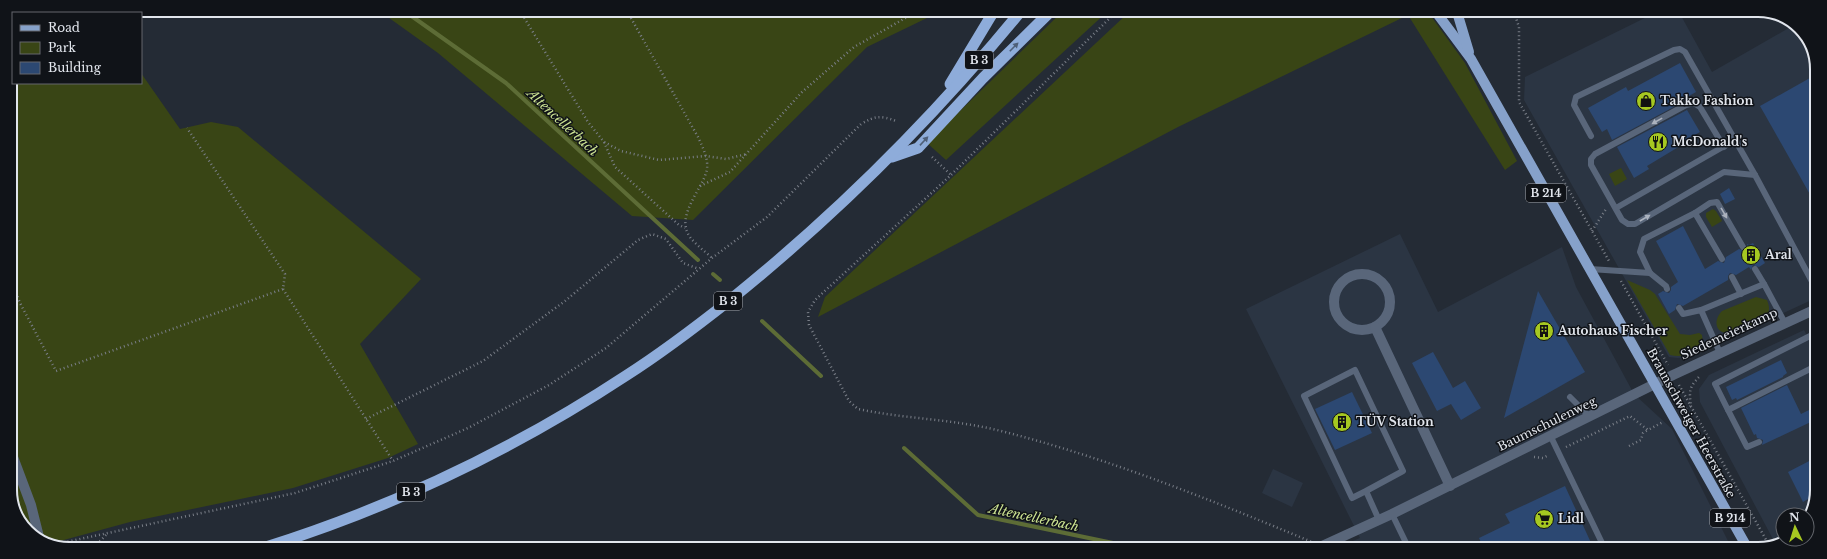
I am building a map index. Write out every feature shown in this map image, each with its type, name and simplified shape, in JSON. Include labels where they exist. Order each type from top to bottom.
[{"type":"highway","points":[[937,107],[990,17]]},
{"type":"highway","name":"B 3","points":[[280,542],[354,516],[435,481],[568,413],[623,378],[704,320],[763,273],[844,202],[890,157],[937,107],[1016,17]]},
{"type":"highway","points":[[890,157],[918,148],[983,78],[1045,17]]},
{"type":"main road","name":"B 214","points":[[1440,17],[1471,59]]},
{"type":"main road","name":"B 214","points":[[1458,17],[1471,59]]},
{"type":"main road","name":"Braunschweiger Heerstraße","points":[[1471,59],[1744,542]]},
{"type":"street","points":[[1363,273],[1370,275],[1383,283],[1387,289],[1390,296],[1389,310],[1381,323],[1375,327],[1368,329],[1353,329],[1346,326],[1337,315],[1333,300],[1335,293],[1343,281],[1349,276],[1363,273]]},
{"type":"street","name":"Siedemeierkamp","points":[[1655,385],[1673,375],[1785,323],[1810,314]]},
{"type":"street","points":[[1375,327],[1450,486]]},
{"type":"street","name":"Baumschulenweg","points":[[1331,542],[1450,486],[1655,385]]},
{"type":"street","points":[[17,468],[31,505],[37,530]]},
{"type":"lane","points":[[1591,136],[1574,105],[1576,97],[1674,50],[1680,49],[1685,52],[1755,175],[1810,278]]},
{"type":"lane","points":[[1724,147],[1700,107],[1694,103],[1686,105],[1595,154],[1591,159],[1591,164],[1622,220],[1628,224],[1635,224],[1724,172],[1755,175]]},
{"type":"lane","points":[[1616,208],[1735,140]]},
{"type":"lane","points":[[1667,289],[1666,286],[1650,273],[1640,252],[1644,239],[1695,213],[1710,203],[1717,202],[1743,247]]},
{"type":"lane","points":[[1695,213],[1722,259]]},
{"type":"lane","points":[[1590,269],[1650,273]]},
{"type":"lane","points":[[1756,269],[1785,323]]},
{"type":"lane","points":[[1732,277],[1741,294]]},
{"type":"lane","points":[[1680,308],[1683,314],[1701,310],[1764,284]]},
{"type":"lane","points":[[1701,310],[1720,353]]},
{"type":"lane","points":[[1759,442],[1746,447],[1715,384],[1810,337]]},
{"type":"lane","points":[[1728,410],[1810,369]]},
{"type":"lane","points":[[1354,370],[1403,471],[1366,491],[1352,498],[1304,396],[1354,370]]},
{"type":"lane","points":[[1570,397],[1590,417]]},
{"type":"lane","points":[[1551,437],[1602,542]]},
{"type":"lane","points":[[1366,491],[1379,520]]},
{"type":"lane","points":[[1392,514],[1406,542]]},
{"type":"path","points":[[524,17],[588,122],[604,142],[615,167],[685,228],[692,239],[712,258]]},
{"type":"path","points":[[630,17],[698,137],[706,156],[706,172],[688,210],[685,228]]},
{"type":"path","points":[[699,187],[730,172],[802,92],[854,47],[907,17]]},
{"type":"path","points":[[1111,17],[951,175],[815,300],[808,312],[809,325],[849,401],[858,409],[1000,431],[1102,460],[1210,500],[1312,542]]},
{"type":"path","points":[[1516,17],[1519,26],[1519,102],[1767,541]]},
{"type":"path","points":[[66,542],[295,492],[393,461],[468,428],[550,385],[606,348],[712,258],[766,217],[861,124],[873,117],[884,117],[896,121]]},
{"type":"path","points":[[187,128],[285,274],[283,289],[393,461]]},
{"type":"path","points":[[604,142],[622,151],[659,160],[706,156],[726,159],[746,154]]},
{"type":"path","points":[[932,156],[951,175]]},
{"type":"path","points":[[1592,231],[1608,207],[1608,195]]},
{"type":"path","points":[[366,419],[483,361],[565,302],[638,240],[652,234],[666,239],[683,263],[699,269]]},
{"type":"path","points":[[17,296],[56,371],[283,289]]},
{"type":"path","points":[[1691,406],[1689,393],[1693,384],[1701,375]]},
{"type":"path","points":[[1629,446],[1641,440],[1643,433],[1691,406]]},
{"type":"path","points":[[1531,456],[1543,458],[1630,416],[1648,430]]},
{"type":"path","points":[[99,542],[108,533]]},
{"type":"shaded area","points":[[1647,17],[1682,17],[1712,72],[1789,28],[1803,43],[1810,66],[1810,301],[1688,357],[1669,357],[1524,100],[1525,77]]},
{"type":"shaded area","points":[[1400,234],[1438,312],[1562,247],[1576,287],[1634,394],[1672,429],[1728,542],[1350,542],[1360,538],[1246,309]]},
{"type":"shaded area","points":[[1804,330],[1810,342],[1810,496],[1807,507],[1775,507],[1775,539],[1773,539],[1700,402],[1699,389],[1709,375]]},
{"type":"shaded area","points":[[1273,469],[1303,483],[1292,507],[1262,493]]},
{"type":"green space","points":[[388,17],[928,17],[867,47],[693,220],[632,216],[438,53]]},
{"type":"green space","points":[[1057,17],[1101,17],[946,160],[927,143]]},
{"type":"green space","points":[[1124,17],[1404,17],[1178,127],[818,317],[825,297]]},
{"type":"green space","points":[[1409,17],[1432,17],[1465,63],[1517,161],[1505,170]]},
{"type":"green space","points":[[142,74],[180,129],[211,122],[238,127],[421,279],[360,344],[418,444],[388,458],[293,488],[130,522],[60,541],[43,535],[30,524],[21,510],[18,500],[17,84],[142,84]]},
{"type":"green space","points":[[1621,168],[1627,179],[1615,186],[1609,174]]},
{"type":"green space","points":[[1713,209],[1722,221],[1712,227],[1706,217],[1706,213]]},
{"type":"green space","points":[[1627,280],[1650,290],[1655,294],[1680,334],[1690,335],[1699,333],[1702,335],[1703,343],[1700,347],[1689,354],[1679,356],[1670,355]]},
{"type":"green space","points":[[1756,297],[1767,300],[1769,310],[1765,319],[1731,333],[1722,332],[1719,330],[1716,323],[1722,311]]},
{"type":"building","name":"Takko Fashion","points":[[1680,63],[1696,92],[1682,100],[1683,102],[1612,140],[1607,129],[1602,132],[1588,108],[1626,87],[1628,91]]},
{"type":"building","points":[[1810,78],[1810,194],[1760,106]]},
{"type":"building","name":"McDonald's","points":[[1687,110],[1700,132],[1689,138],[1690,140],[1647,166],[1649,169],[1634,178],[1617,147]]},
{"type":"building","points":[[1729,188],[1735,199],[1725,204],[1720,194]]},
{"type":"building","points":[[1683,226],[1705,269],[1718,261],[1724,263],[1726,257],[1739,249],[1745,251],[1747,249],[1747,244],[1749,245],[1753,243],[1765,263],[1759,267],[1753,265],[1751,270],[1749,267],[1736,275],[1730,273],[1728,280],[1683,306],[1677,304],[1675,310],[1669,314],[1658,294],[1663,291],[1669,293],[1671,287],[1678,282],[1656,241]]},
{"type":"building","name":"Autohaus Fischer","points":[[1538,291],[1585,372],[1504,418]]},
{"type":"building","points":[[1433,352],[1453,388],[1465,381],[1481,408],[1461,420],[1451,404],[1437,411],[1412,363]]},
{"type":"building","points":[[1781,360],[1787,373],[1783,377],[1737,400],[1736,398],[1732,400],[1726,387]]},
{"type":"building","points":[[1787,385],[1801,414],[1810,410],[1810,422],[1762,445],[1763,440],[1757,438],[1756,434],[1754,435],[1741,408]]},
{"type":"building","name":"TÜV Station","points":[[1352,392],[1372,433],[1335,450],[1315,409]]},
{"type":"building","points":[[1810,461],[1809,498],[1803,502],[1788,472]]},
{"type":"building","name":"Lidl","points":[[1565,486],[1591,542],[1481,542],[1479,538],[1510,523],[1505,514]]},
{"type":"waterway","name":"Altencellerbach","points":[[413,17],[506,83],[698,260]]},
{"type":"waterway","name":"Altencellerbach","points":[[713,274],[720,280]]},
{"type":"waterway","name":"Altencellerbach","points":[[762,321],[821,376]]},
{"type":"waterway","name":"Altencellerbach","points":[[904,448],[978,515],[1108,542]]},
{"type":"place","name":"Takko Fashion","points":[[1646,101]]},
{"type":"place","name":"McDonald's","points":[[1658,142]]},
{"type":"place","name":"Aral","points":[[1751,255]]},
{"type":"place","name":"Autohaus Fischer","points":[[1544,331]]},
{"type":"place","name":"TÜV Station","points":[[1342,422]]},
{"type":"place","name":"Lidl","points":[[1544,519]]}]
